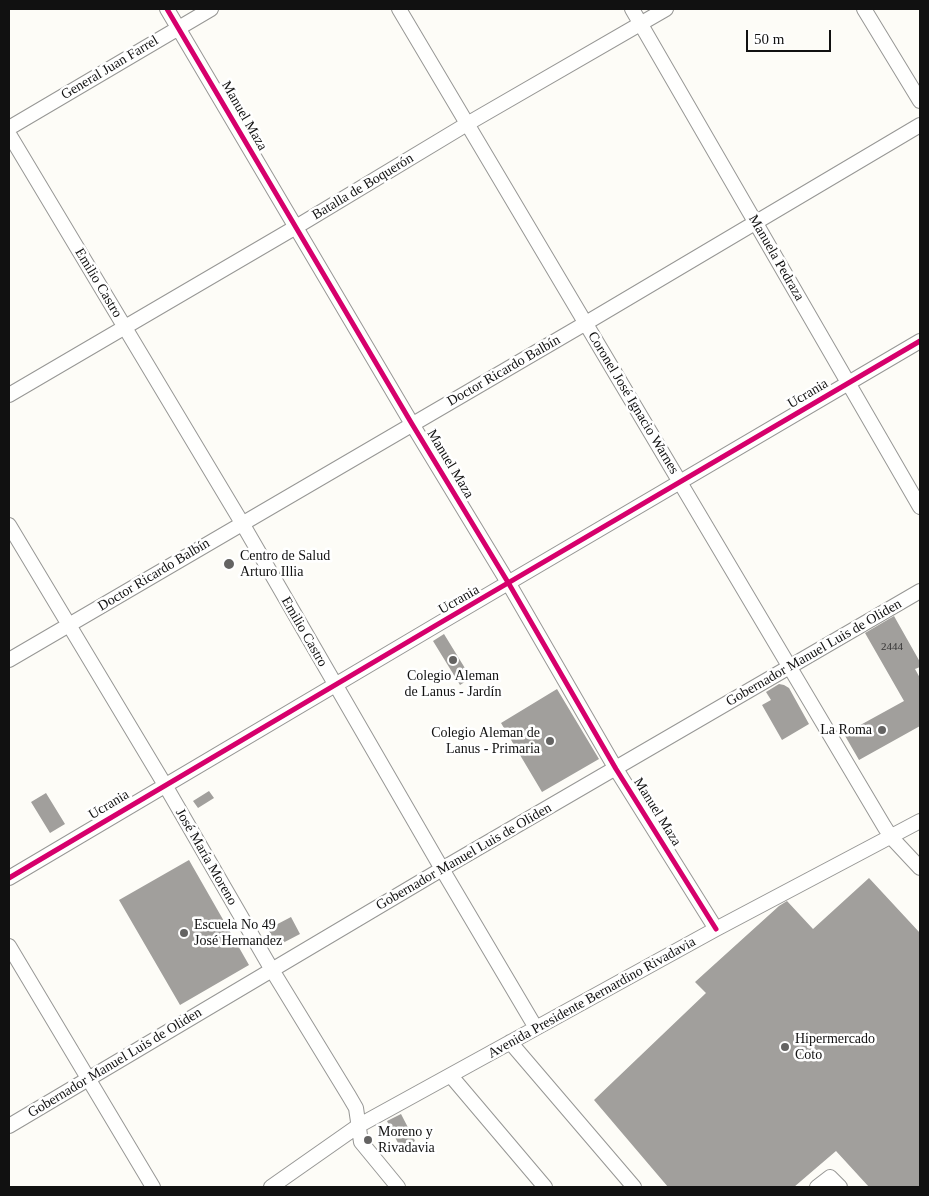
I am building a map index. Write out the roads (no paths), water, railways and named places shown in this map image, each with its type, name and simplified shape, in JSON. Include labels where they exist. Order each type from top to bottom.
[{"type":"street","name":"Manuel Maza","points":[[167,9],[412,424],[509,584],[616,769],[716,929]]},
{"type":"street","name":"General Juan Farrel","points":[[9,128],[211,9]]},
{"type":"street","name":"Coronel José Ignacio Warnes","points":[[399,9],[891,837],[920,868]]},
{"type":"street","name":"Manuela Pedraza","points":[[632,9],[920,507]]},
{"type":"street","name":"Batalla de Boquerón","points":[[9,395],[666,9]]},
{"type":"street","points":[[864,9],[920,101]]},
{"type":"street","name":"Doctor Ricardo Balbín","points":[[9,660],[586,323],[920,125]]},
{"type":"street","name":"Emilio Castro","points":[[9,134],[242,523],[536,1028]]},
{"type":"street","name":"Ucrania","points":[[9,878],[335,684],[509,584],[920,341]]},
{"type":"street","name":"José María Moreno","points":[[9,525],[165,785],[272,970],[356,1108],[361,1142],[398,1187]]},
{"type":"street","name":"Gobernador Manuel Luis de Oliden","points":[[9,1126],[442,869],[920,591]]},
{"type":"street","name":"Avenida Presidente Bernardino Rivadavia","points":[[271,1187],[358,1126],[716,929],[920,821]]},
{"type":"street","points":[[9,946],[152,1187]]},
{"type":"street","points":[[510,1042],[634,1187]]},
{"type":"street","points":[[451,1076],[545,1187]]},
{"type":"street","points":[[817,1187],[830,1177],[840,1187]]},
{"type":"place","name":"Centro de Salud Arturo Illia","points":[[229,564]]},
{"type":"place","name":"Colegio Aleman de Lanus - Jardín","points":[[453,660]]},
{"type":"place","name":"La Roma","points":[[882,730]]},
{"type":"place","name":"Colegio Aleman de Lanus - Primaria","points":[[550,741]]},
{"type":"place","name":"Escuela No 49 José Hernandez","points":[[184,933]]},
{"type":"place","name":"Hipermercado Coto","points":[[785,1047]]},
{"type":"place","name":"Moreno y Rivadavia","points":[[368,1140]]}]
